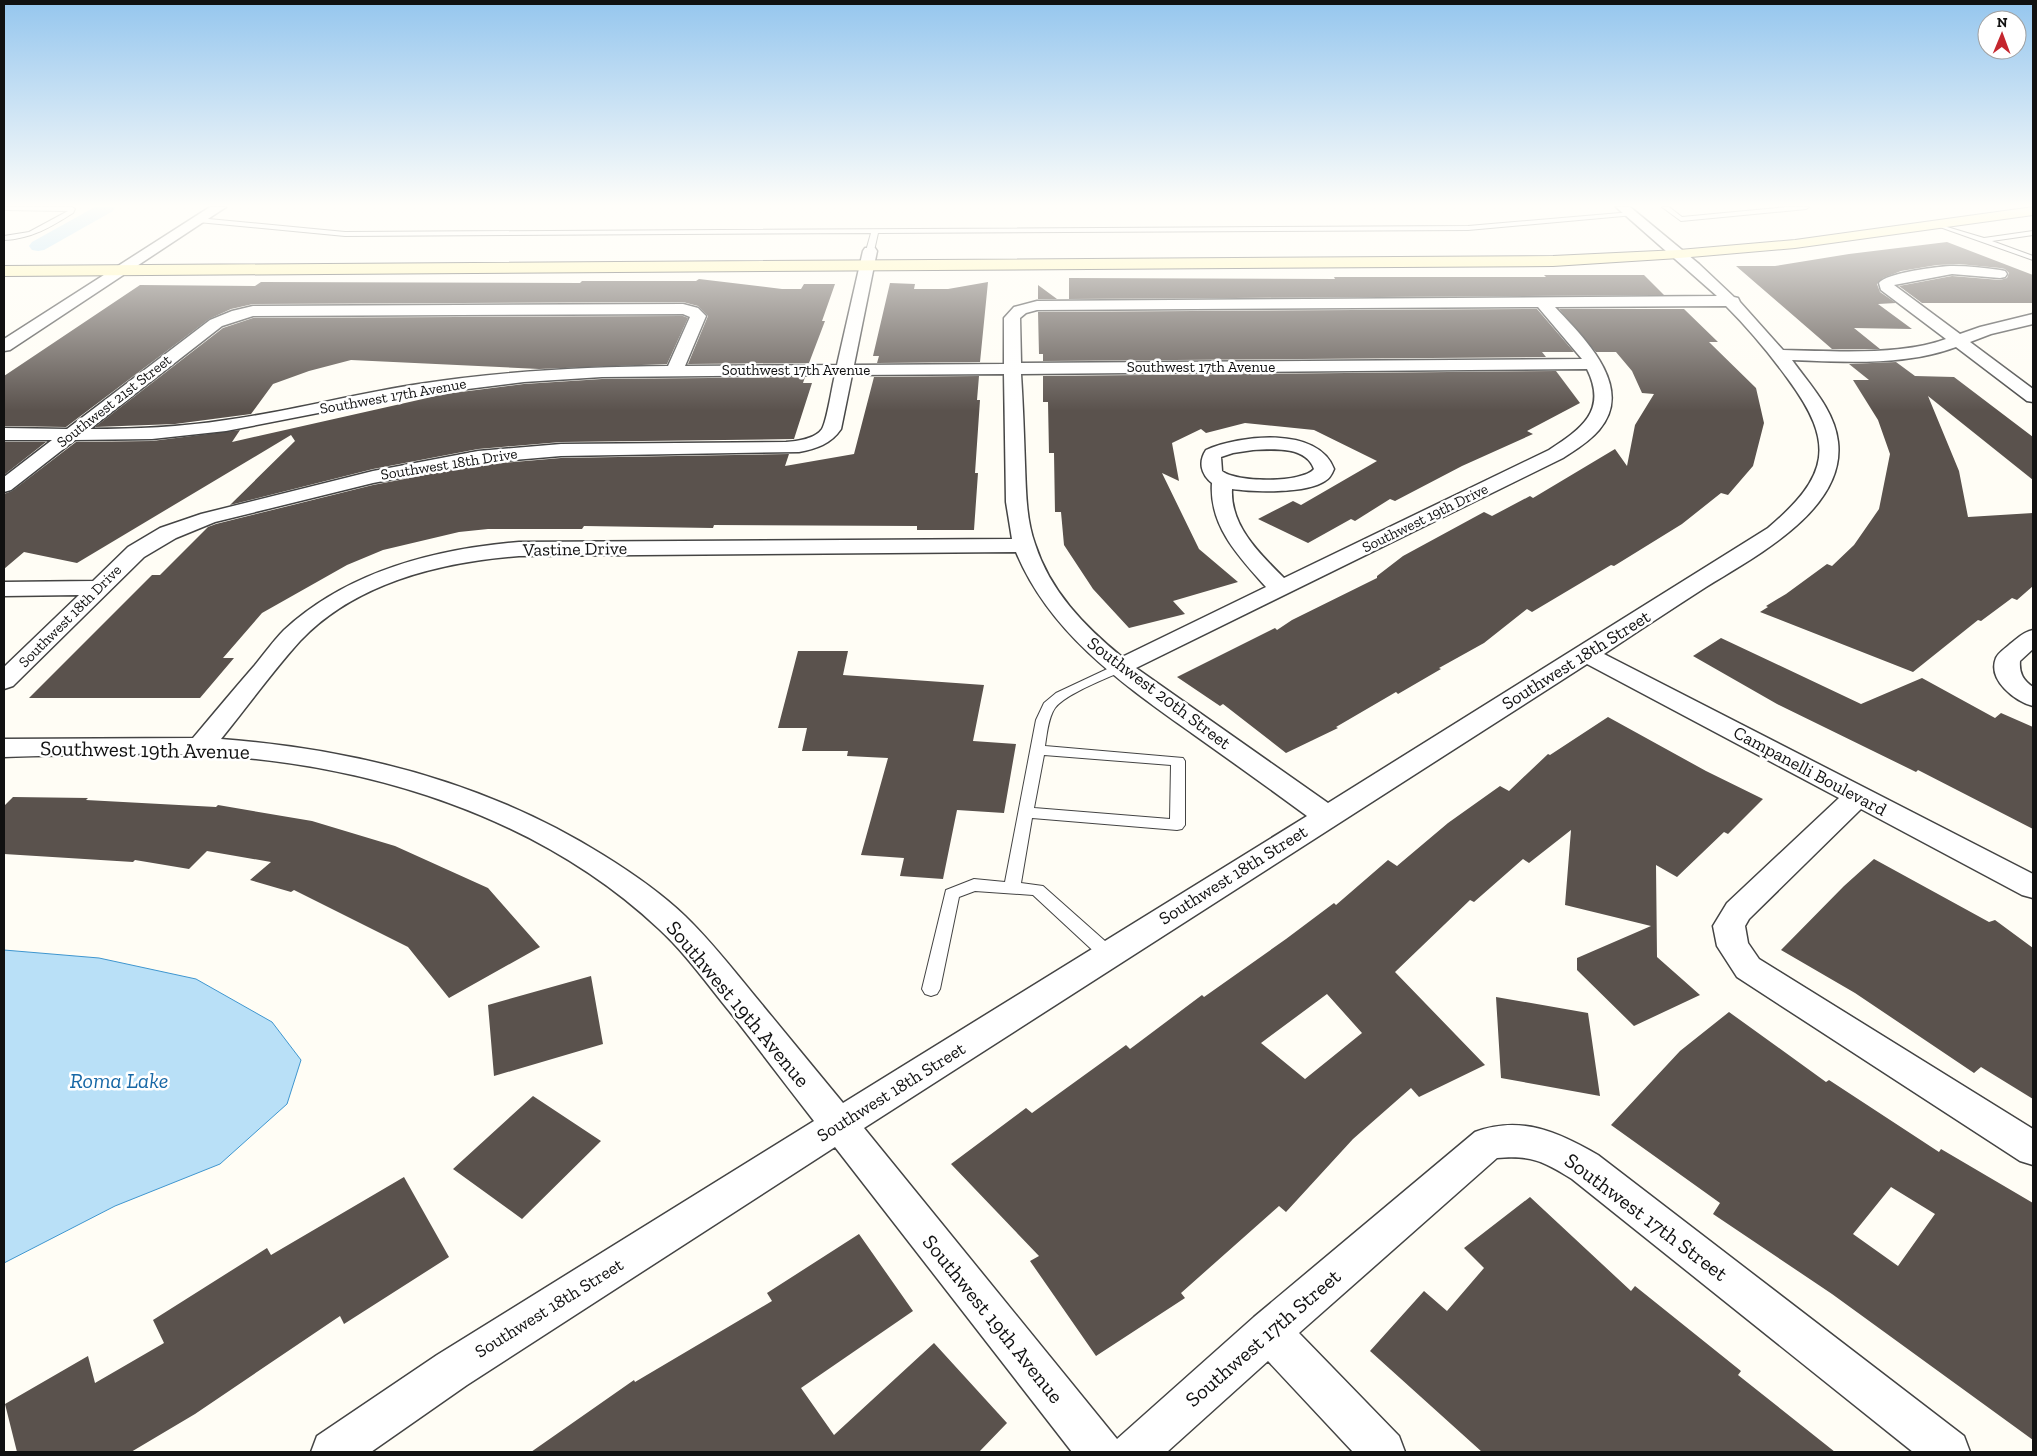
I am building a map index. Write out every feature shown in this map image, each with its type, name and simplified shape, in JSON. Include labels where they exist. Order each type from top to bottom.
[{"type":"street","points":[[4,346],[101,275]]},
{"type":"street","name":"Southwest 18th Drive","points":[[4,681],[136,552],[159,538],[208,518],[426,465],[478,457],[536,451],[803,447],[827,436],[832,429],[845,370],[862,275]]},
{"type":"street","name":"Southwest 18th Street","points":[[333,1452],[452,1370],[1776,533],[1802,510],[1823,478],[1829,453],[1828,437],[1821,413],[1781,355],[1733,301],[1706,275]]},
{"type":"street","points":[[1922,275],[1891,280],[1886,283],[1886,287],[1890,292],[2033,397]]},
{"type":"street","points":[[1542,302],[1733,301]]},
{"type":"street","name":"Southwest 20th Street","points":[[1326,816],[1120,667],[1075,627],[1054,602],[1034,568],[1024,545],[1017,516],[1012,318],[1015,313],[1023,308],[1055,304],[1542,302]]},
{"type":"street","name":"Southwest 19th Drive","points":[[1120,667],[1556,454],[1576,441],[1594,424],[1601,413],[1604,398],[1602,382],[1594,364],[1542,302]]},
{"type":"street","name":"Southwest 21st Street","points":[[4,486],[225,318],[253,311],[682,308],[692,311],[698,316],[674,371]]},
{"type":"street","points":[[1781,355],[1822,357],[1891,355],[1921,351],[1957,342],[1986,330],[2033,319]]},
{"type":"street","name":"Southwest 17th Avenue","points":[[4,434],[157,433],[199,430],[286,416],[393,393],[510,377],[602,372],[1594,364]]},
{"type":"street","points":[[1278,444],[1303,449],[1319,458],[1324,469],[1322,475],[1315,479],[1296,483],[1244,484],[1222,481],[1214,474],[1210,466],[1213,454],[1220,450],[1243,445],[1278,444]]},
{"type":"street","points":[[1222,481],[1221,505],[1225,517],[1237,537],[1281,589]]},
{"type":"street","name":"Vastine Drive","points":[[200,747],[292,636],[320,612],[374,582],[435,561],[478,552],[519,549],[1024,545]]},
{"type":"street","points":[[4,589],[98,588]]},
{"type":"street","points":[[2033,637],[2008,659],[2006,670],[2012,683],[2033,698]]},
{"type":"street","name":"Campanelli Boulevard","points":[[1586,654],[2033,886]]},
{"type":"street","name":"Southwest 19th Avenue","points":[[4,748],[200,747],[238,749],[317,759],[395,775],[443,789],[512,817],[579,852],[641,896],[680,930],[716,971],[1100,1452]]},
{"type":"street","points":[[1858,796],[1738,911],[1729,926],[1733,946],[1748,968],[2033,1149]]},
{"type":"street","name":"Southwest 17th Street","points":[[1134,1452],[1269,1332],[1488,1143],[1519,1140],[1553,1148],[1585,1167],[1948,1452]]},
{"type":"street","points":[[1269,1332],[1383,1452]]},
{"type":"lane","points":[[1012,887],[1043,720],[1049,706],[1061,696],[1120,667]]},
{"type":"lane","points":[[1026,812],[1177,825],[1178,761],[1038,750]]},
{"type":"lane","points":[[931,989],[952,894],[974,885],[1037,890],[1108,954]]},
{"type":"water","name":"Roma Lake","points":[[4,950],[99,958],[196,979],[272,1022],[301,1060],[287,1104],[220,1164],[115,1206],[4,1263]]},
{"type":"building","points":[[1544,275],[1644,275],[1664,295],[1069,299],[1069,278],[1335,279],[1334,277],[1546,277]]},
{"type":"building","points":[[1746,275],[1891,275],[1883,278],[1877,284],[1880,292],[1896,303],[1878,304],[1912,329],[1854,328],[1880,349],[1832,349]]},
{"type":"building","points":[[2008,275],[2033,275],[2033,303],[1922,303],[1899,286],[1952,276],[2000,280],[2007,278]]},
{"type":"building","points":[[699,279],[782,289],[801,289],[804,284],[835,284],[822,321],[825,321],[809,363],[688,364],[708,316],[698,306],[683,302],[253,304],[231,309],[209,319],[66,427],[4,426],[4,376],[140,285],[255,286],[261,282],[580,283],[582,281],[696,281]]},
{"type":"building","points":[[988,282],[980,362],[877,363],[879,356],[873,356],[890,283],[915,284],[914,289],[948,289]]},
{"type":"building","points":[[1038,285],[1057,299],[1038,299]]},
{"type":"building","points":[[1537,309],[1574,352],[1542,352],[1546,357],[1043,361],[1043,354],[1039,354],[1038,312]]},
{"type":"building","points":[[1559,309],[1684,309],[1718,342],[1709,342],[1756,388],[1764,423],[1753,466],[1728,495],[1721,493],[1682,524],[1614,566],[1611,565],[1532,612],[1527,609],[1484,643],[1439,668],[1441,669],[1398,694],[1396,692],[1336,727],[1338,728],[1286,753],[1223,704],[1220,706],[1177,677],[1275,628],[1277,630],[1292,620],[1377,578],[1377,576],[1403,556],[1484,512],[1492,516],[1530,496],[1533,498],[1615,449],[1627,466],[1635,425],[1654,394],[1642,393],[1632,371],[1616,352],[1596,352]]},
{"type":"building","points":[[683,316],[688,318],[667,364],[539,369],[351,360],[309,371],[273,384],[251,414],[175,424],[95,427],[223,328],[253,318]]},
{"type":"building","points":[[1896,362],[1915,376],[1954,377],[2033,437],[2033,480],[1928,396],[1959,471],[1968,517],[2033,513],[2033,586],[2017,600],[2012,598],[1981,621],[1978,620],[1913,672],[1760,612],[1827,564],[1832,566],[1854,545],[1879,509],[1890,454],[1878,420],[1853,380],[1869,380],[1849,364]]},
{"type":"building","points":[[1556,371],[1580,403],[1527,431],[1533,434],[1462,466],[1395,501],[1390,499],[1355,521],[1351,519],[1308,543],[1258,519],[1293,501],[1301,505],[1377,461],[1314,430],[1245,423],[1206,433],[1201,429],[1172,443],[1179,481],[1162,473],[1199,549],[1238,582],[1173,601],[1185,614],[1129,628],[1093,589],[1064,545],[1061,512],[1055,512],[1054,453],[1049,453],[1048,402],[1043,402],[1043,376]]},
{"type":"building","points":[[979,376],[977,400],[980,400],[975,473],[978,473],[974,530],[917,530],[917,526],[714,525],[713,528],[584,526],[582,529],[488,529],[459,532],[383,550],[347,565],[262,613],[223,658],[234,658],[200,698],[29,698],[152,575],[160,575],[208,527],[216,524],[373,485],[478,465],[561,458],[789,454],[785,466],[854,454],[874,377]]},
{"type":"building","points":[[805,377],[803,383],[812,383],[794,439],[561,442],[478,449],[373,469],[230,505],[295,441],[291,435],[77,563],[24,552],[4,569],[4,494],[12,491],[76,442],[152,441],[240,430],[232,442],[445,394],[524,384],[602,379]]},
{"type":"building","points":[[4,442],[46,442],[4,475]]},
{"type":"building","points":[[1721,638],[1861,704],[1922,678],[1995,718],[2001,713],[2033,727],[2033,829],[1918,770],[1916,772],[1777,704],[1693,656]]},
{"type":"building","points":[[798,651],[848,651],[843,675],[984,685],[973,741],[1016,744],[1004,813],[957,810],[943,879],[900,876],[904,858],[861,855],[888,758],[847,756],[848,751],[802,751],[807,728],[778,728]]},
{"type":"building","points":[[1608,717],[1706,771],[1763,799],[1728,834],[1724,832],[1677,877],[1656,865],[1657,957],[1700,995],[1634,1026],[1577,970],[1577,958],[1651,926],[1565,905],[1571,830],[1529,863],[1523,859],[1474,902],[1470,900],[1395,972],[1485,1065],[1419,1097],[1411,1088],[1353,1139],[1286,1212],[1279,1206],[1181,1293],[1185,1298],[1096,1356],[1030,1261],[1039,1256],[951,1164],[1026,1108],[1032,1113],[1126,1045],[1130,1049],[1202,995],[1204,997],[1334,903],[1336,905],[1388,860],[1397,866],[1448,823],[1500,786],[1509,791],[1548,754],[1550,755]],"holes":[[[1327,994],[1362,1033],[1305,1079],[1261,1043]]]},
{"type":"building","points":[[13,797],[88,798],[86,800],[216,807],[218,805],[312,821],[395,846],[488,888],[540,947],[449,998],[408,947],[294,890],[291,892],[250,880],[271,862],[207,851],[189,869],[135,860],[133,862],[4,854],[4,806]]},
{"type":"building","points":[[1874,859],[1989,922],[1995,920],[2033,948],[2033,1099],[1981,1067],[1974,1073],[1855,993],[1781,950],[1844,886]]},
{"type":"building","points":[[591,976],[603,1044],[494,1076],[488,1005]]},
{"type":"building","points":[[1496,997],[1588,1013],[1600,1096],[1501,1078]]},
{"type":"building","points":[[1729,1012],[1826,1082],[1829,1080],[1939,1152],[1941,1149],[2033,1203],[2033,1440],[1832,1294],[1713,1214],[1720,1203],[1611,1125],[1680,1051]],"holes":[[[1891,1187],[1935,1214],[1898,1266],[1853,1234]]]},
{"type":"building","points":[[533,1096],[601,1141],[522,1219],[453,1169]]},
{"type":"building","points":[[404,1177],[449,1257],[344,1324],[340,1316],[195,1414],[131,1452],[17,1452],[5,1404],[88,1356],[95,1383],[164,1343],[153,1320],[267,1248],[271,1255]]},
{"type":"building","points":[[1530,1197],[1631,1291],[1635,1286],[1741,1371],[1738,1375],[1835,1452],[1482,1452],[1370,1351],[1424,1291],[1447,1311],[1484,1268],[1464,1248]]},
{"type":"building","points":[[859,1234],[913,1311],[801,1388],[834,1435],[934,1343],[1007,1423],[979,1452],[531,1452],[634,1380],[635,1382],[772,1301],[767,1293]]}]
